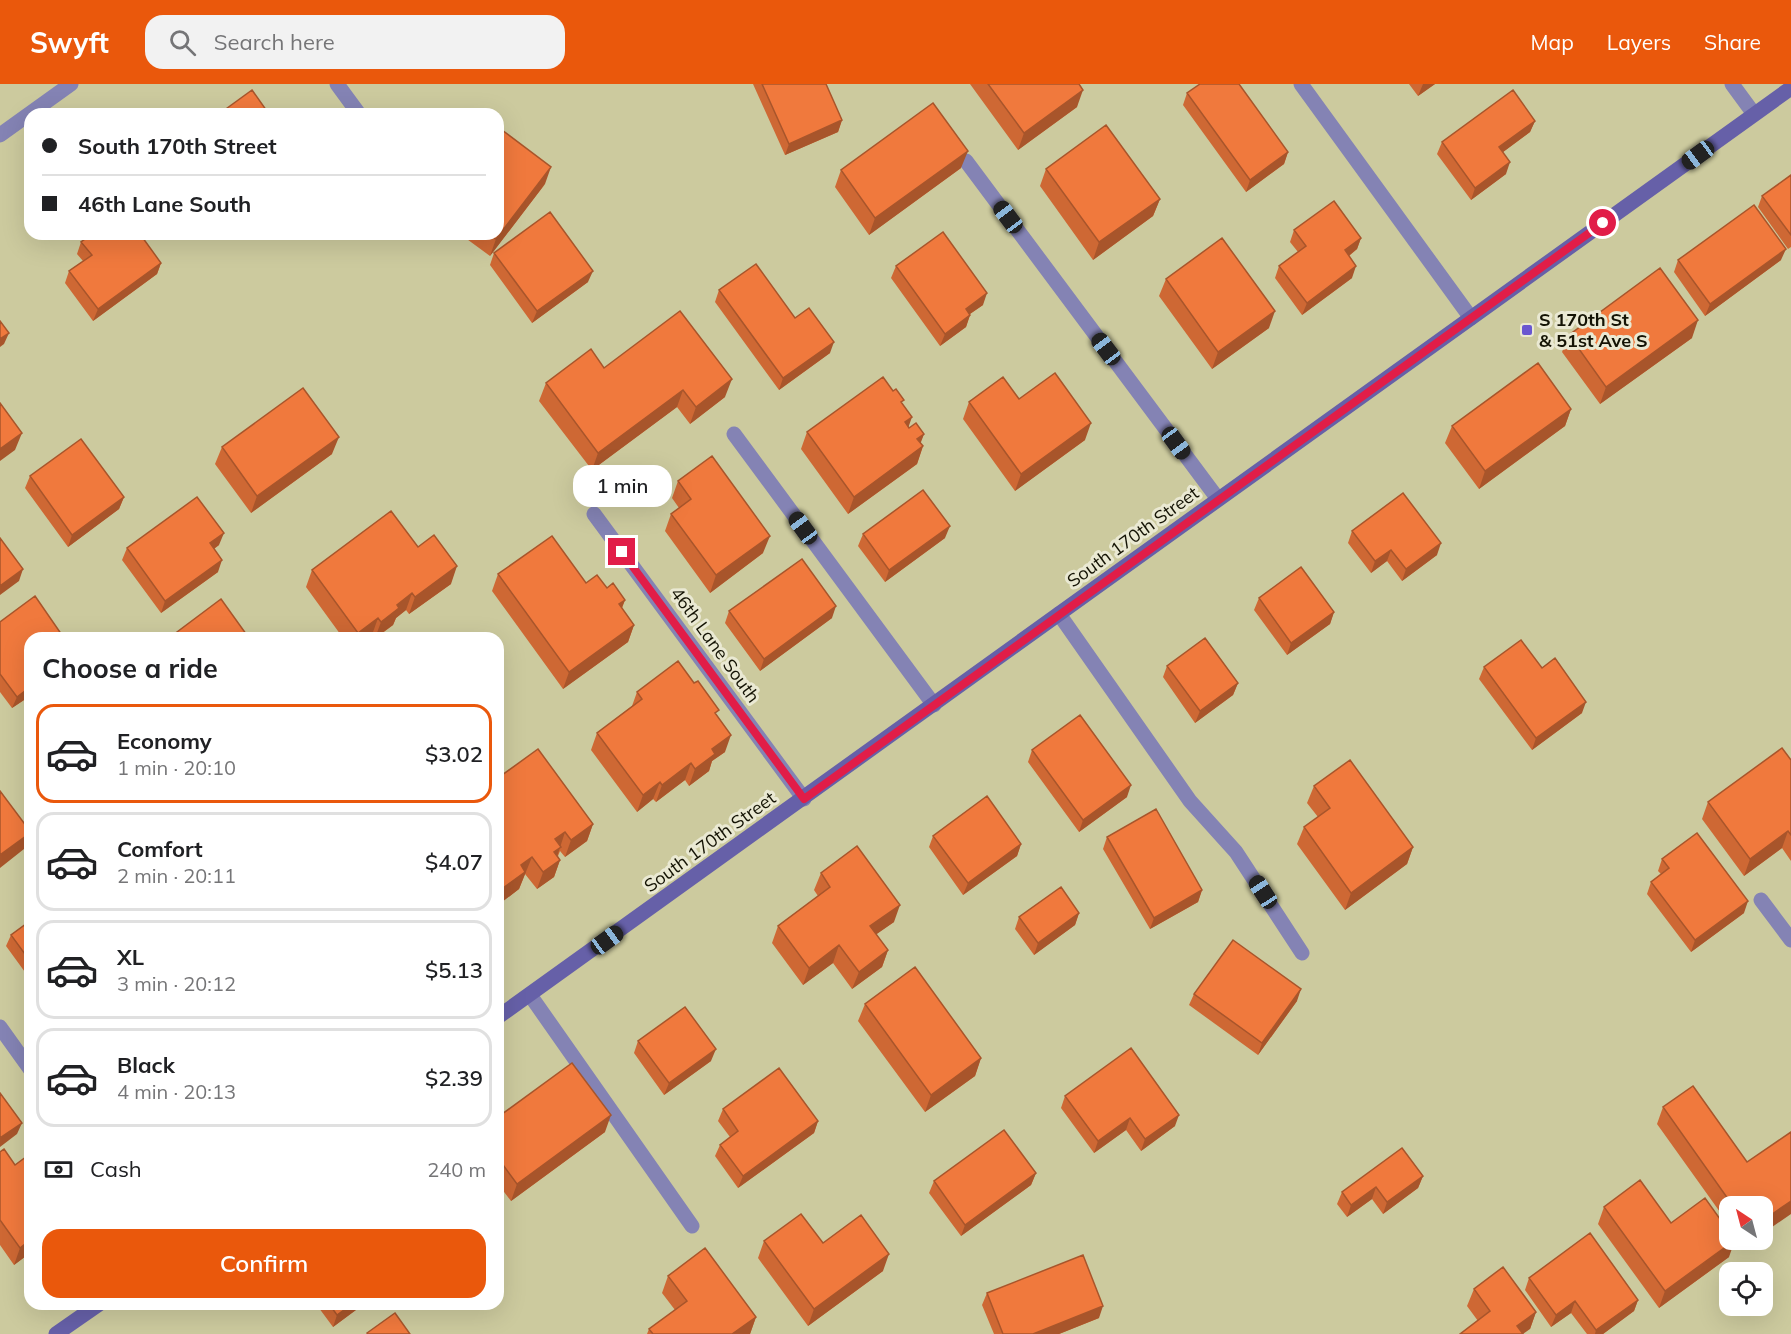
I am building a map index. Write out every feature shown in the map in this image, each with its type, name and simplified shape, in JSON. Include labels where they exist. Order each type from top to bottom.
[{"type":"street","points":[[38,108],[71,84]]},
{"type":"street","points":[[337,84],[355,108]]},
{"type":"street","points":[[1301,84],[1471,318]]},
{"type":"street","points":[[1732,84],[1754,114]]},
{"type":"street","name":"South 170th Street","points":[[504,1013],[1791,88]]},
{"type":"street","points":[[0,135],[24,118]]},
{"type":"street","points":[[966,160],[1218,499]]},
{"type":"street","points":[[734,434],[934,705]]},
{"type":"street","name":"46th Lane South","points":[[594,514],[804,799]]},
{"type":"street","points":[[1059,614],[1190,801],[1236,852],[1302,953]]},
{"type":"street","points":[[1761,900],[1791,940]]},
{"type":"street","points":[[530,995],[692,1226]]},
{"type":"street","points":[[0,1027],[24,1061]]},
{"type":"street","points":[[56,1334],[90,1310]]},
{"type":"building","points":[[762,84],[826,84],[842,120],[789,144]]},
{"type":"building","points":[[988,84],[1079,84],[1083,90],[1024,133]]},
{"type":"building","points":[[1200,84],[1239,84],[1288,152],[1250,180],[1187,93]]},
{"type":"building","points":[[252,90],[265,108],[227,108]]},
{"type":"building","points":[[1513,90],[1535,121],[1499,147],[1510,162],[1475,188],[1442,142]]},
{"type":"building","points":[[933,103],[968,151],[875,218],[841,170]]},
{"type":"building","points":[[1106,125],[1160,199],[1099,242],[1046,169]]},
{"type":"building","points":[[504,132],[551,167],[504,229]]},
{"type":"building","points":[[1791,175],[1791,235],[1762,196]]},
{"type":"building","points":[[1334,201],[1361,238],[1345,250],[1356,266],[1307,303],[1279,266],[1306,246],[1294,230]]},
{"type":"building","points":[[1754,205],[1786,249],[1710,304],[1678,260]]},
{"type":"building","points":[[550,212],[593,271],[537,311],[494,253]]},
{"type":"building","points":[[943,232],[987,293],[966,309],[970,315],[945,334],[896,266]]},
{"type":"building","points":[[1222,238],[1275,311],[1218,352],[1166,279]]},
{"type":"building","points":[[84,240],[144,240],[161,263],[98,309],[69,271],[92,255],[81,242]]},
{"type":"building","points":[[756,264],[795,318],[809,308],[834,342],[783,378],[719,290]]},
{"type":"building","points":[[1660,268],[1698,320],[1606,387],[1569,335]]},
{"type":"building","points":[[680,311],[732,379],[696,407],[683,390],[598,453],[546,383],[591,349],[604,368]]},
{"type":"building","points":[[0,321],[9,333],[0,339]]},
{"type":"building","points":[[1538,363],[1571,409],[1485,471],[1452,426]]},
{"type":"building","points":[[1055,373],[1091,423],[1021,474],[969,402],[1003,377],[1019,399]]},
{"type":"building","points":[[883,377],[893,391],[896,389],[904,400],[901,402],[912,417],[905,422],[909,428],[916,423],[924,434],[917,439],[923,446],[854,497],[807,432]]},
{"type":"building","points":[[303,388],[339,437],[257,496],[222,447]]},
{"type":"building","points":[[0,403],[22,433],[0,449]]},
{"type":"building","points":[[81,439],[124,497],[72,535],[30,476]]},
{"type":"building","points":[[712,456],[770,536],[716,575],[671,514],[691,499],[678,481]]},
{"type":"building","points":[[923,490],[950,526],[889,570],[863,534]]},
{"type":"building","points":[[1403,493],[1441,543],[1406,569],[1391,550],[1375,561],[1352,531]]},
{"type":"building","points":[[197,497],[224,533],[210,543],[222,560],[165,601],[127,548]]},
{"type":"building","points":[[391,511],[418,547],[434,535],[457,566],[415,597],[412,593],[397,605],[399,608],[381,622],[378,618],[359,632],[312,570]]},
{"type":"building","points":[[552,536],[586,583],[597,575],[607,588],[613,583],[625,600],[619,604],[634,625],[569,672],[498,574]]},
{"type":"building","points":[[0,538],[23,569],[0,586]]},
{"type":"building","points":[[802,559],[836,606],[764,659],[729,611]]},
{"type":"building","points":[[1301,567],[1334,612],[1291,643],[1259,598]]},
{"type":"building","points":[[35,596],[60,632],[24,632],[24,692],[17,697],[0,674],[0,622]]},
{"type":"building","points":[[221,599],[245,632],[177,632]]},
{"type":"building","points":[[1205,638],[1238,683],[1200,711],[1167,666]]},
{"type":"building","points":[[1521,640],[1542,668],[1555,658],[1586,702],[1536,738],[1484,667]]},
{"type":"building","points":[[678,661],[694,683],[698,681],[719,710],[715,713],[731,735],[712,749],[715,754],[695,769],[691,763],[662,785],[660,782],[643,795],[597,733],[642,699],[637,692]]},
{"type":"building","points":[[1080,715],[1131,785],[1083,820],[1032,750]]},
{"type":"building","points":[[1782,748],[1791,760],[1791,835],[1788,831],[1750,859],[1708,802]]},
{"type":"building","points":[[538,749],[593,824],[571,840],[565,832],[555,839],[561,847],[554,852],[560,860],[543,872],[532,857],[521,865],[525,872],[504,887],[504,774]]},
{"type":"building","points":[[1350,760],[1413,847],[1351,893],[1304,827],[1330,808],[1314,786]]},
{"type":"building","points":[[0,791],[24,823],[24,837],[0,855]]},
{"type":"building","points":[[987,796],[1021,844],[968,883],[933,836]]},
{"type":"building","points":[[1156,809],[1202,890],[1154,918],[1107,837]]},
{"type":"building","points":[[1697,833],[1748,901],[1695,940],[1651,882],[1669,868],[1662,859]]},
{"type":"building","points":[[857,846],[900,905],[870,926],[888,950],[859,972],[839,945],[809,968],[778,926],[830,887],[821,873]]},
{"type":"building","points":[[1061,887],[1079,913],[1038,943],[1019,917]]},
{"type":"building","points":[[24,925],[24,953],[11,935]]},
{"type":"building","points":[[1233,940],[1301,989],[1262,1043],[1194,994]]},
{"type":"building","points":[[915,967],[981,1058],[931,1095],[865,1004]]},
{"type":"building","points":[[685,1007],[716,1049],[669,1083],[638,1041]]},
{"type":"building","points":[[1131,1048],[1179,1115],[1145,1139],[1130,1118],[1098,1141],[1065,1096]]},
{"type":"building","points":[[572,1063],[611,1115],[517,1184],[504,1166],[504,1113]]},
{"type":"building","points":[[779,1068],[818,1121],[743,1176],[720,1145],[738,1131],[723,1109]]},
{"type":"building","points":[[1693,1086],[1747,1162],[1791,1132],[1791,1201],[1773,1213],[1773,1196],[1726,1196],[1663,1107]]},
{"type":"building","points":[[0,1093],[22,1123],[0,1138]]},
{"type":"building","points":[[1004,1130],[1036,1173],[965,1225],[934,1181]]},
{"type":"building","points":[[1402,1148],[1423,1176],[1387,1202],[1376,1187],[1351,1205],[1342,1192]]},
{"type":"building","points":[[4,1149],[15,1165],[24,1158],[24,1245],[20,1248],[0,1220],[0,1152]]},
{"type":"building","points":[[1640,1180],[1671,1223],[1705,1198],[1719,1218],[1719,1250],[1721,1250],[1665,1291],[1604,1207]]},
{"type":"building","points":[[801,1214],[823,1243],[861,1215],[889,1254],[814,1309],[764,1241]]},
{"type":"building","points":[[1590,1233],[1638,1300],[1596,1330],[1575,1301],[1556,1315],[1529,1278]]},
{"type":"building","points":[[705,1248],[756,1317],[732,1334],[653,1334],[649,1329],[687,1301],[668,1276]]},
{"type":"building","points":[[1083,1255],[1103,1306],[1033,1334],[1003,1334],[987,1293]]},
{"type":"building","points":[[1503,1267],[1536,1312],[1517,1326],[1523,1334],[1460,1334],[1490,1311],[1474,1289]]},
{"type":"building","points":[[333,1310],[344,1310],[337,1315]]},
{"type":"building","points":[[395,1313],[410,1334],[367,1333]]},
{"type":"place","name":"S 170th St & 51st Ave S","points":[[1527,330]]},
{"type":"route","points":[[622,552],[804,799],[1603,223]]}]
